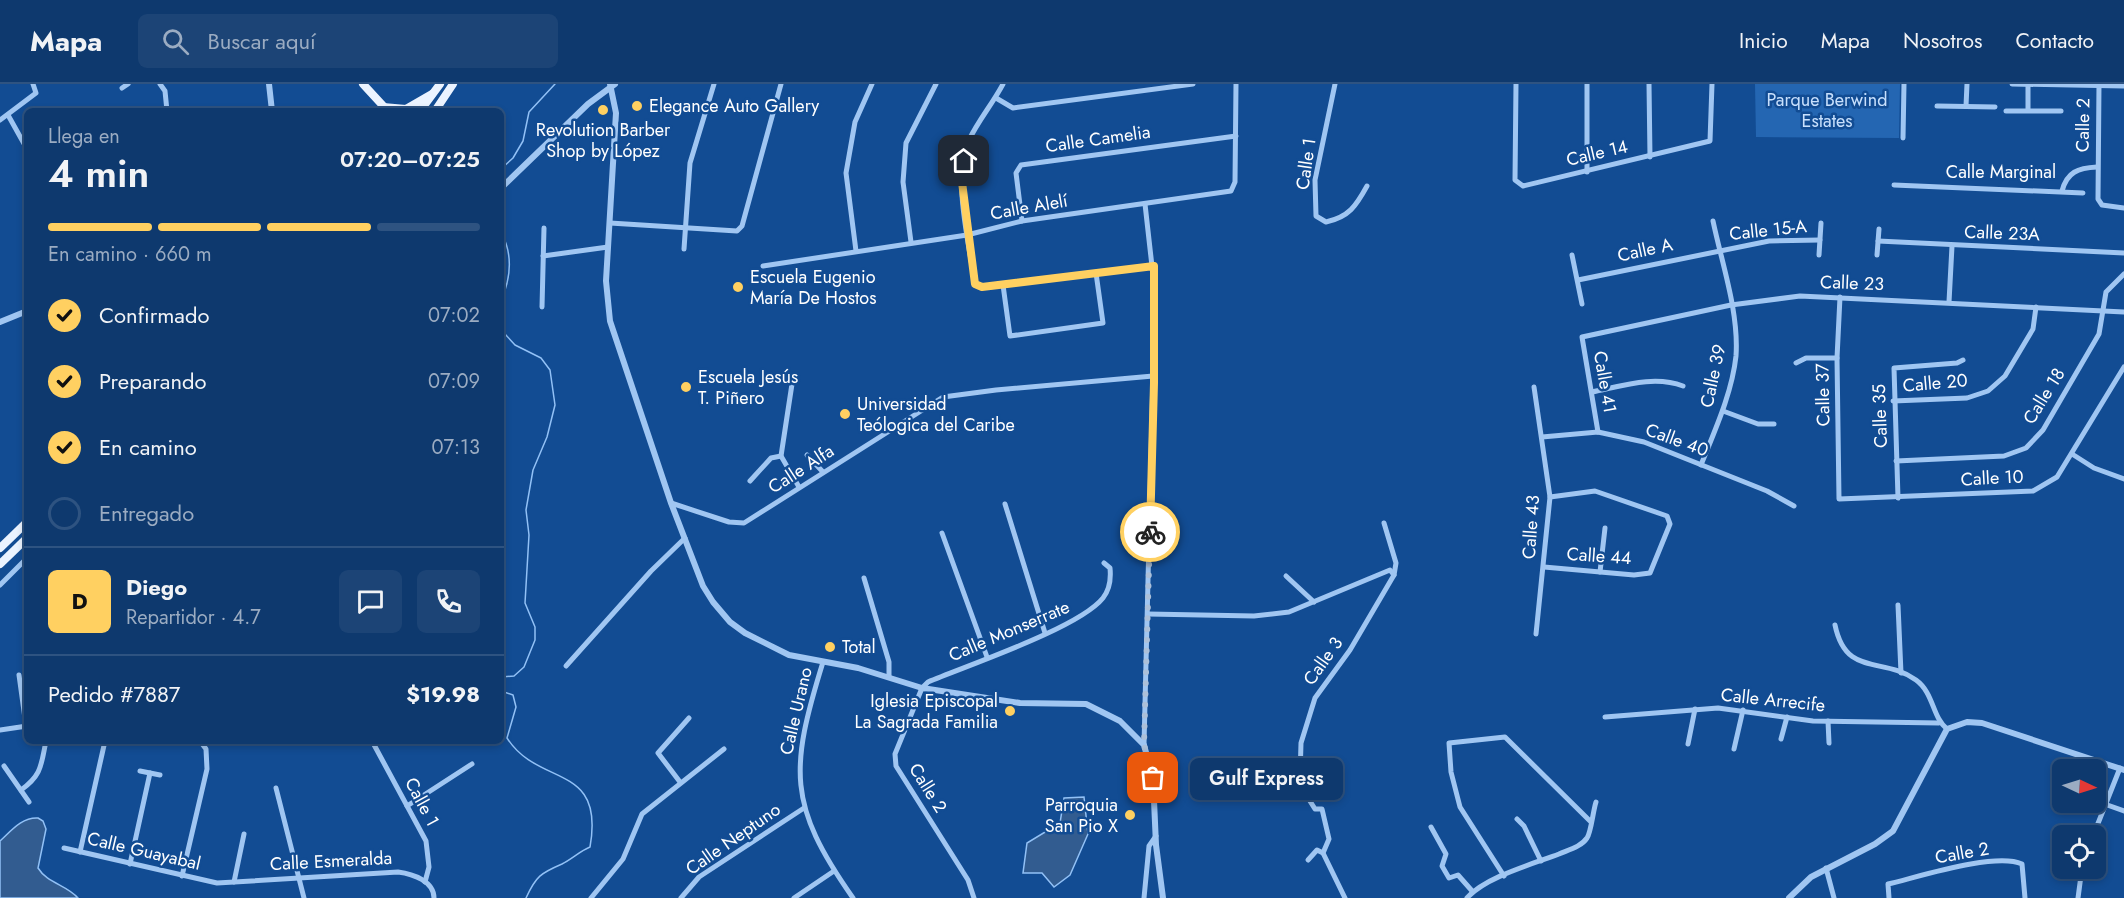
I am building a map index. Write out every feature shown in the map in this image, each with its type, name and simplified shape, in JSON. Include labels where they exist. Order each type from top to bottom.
[{"type":"main road","points":[[363,84],[383,108]]},
{"type":"main road","points":[[422,108],[440,84]]},
{"type":"main road","points":[[438,108],[453,84]]},
{"type":"main road","points":[[408,108],[432,94]]},
{"type":"main road","points":[[0,548],[24,525]]},
{"type":"main road","points":[[0,564],[24,541]]},
{"type":"street","points":[[0,120],[36,93],[33,84]]},
{"type":"street","points":[[122,88],[128,84]]},
{"type":"street","points":[[160,84],[165,91],[166,108]]},
{"type":"street","points":[[269,84],[272,108]]},
{"type":"street","points":[[684,249],[690,163],[714,84]]},
{"type":"street","points":[[610,223],[737,231],[742,226],[781,84]]},
{"type":"street","points":[[856,251],[846,173],[855,122],[872,84]]},
{"type":"street","points":[[911,242],[903,182],[906,143],[936,84]]},
{"type":"street","points":[[1003,84],[970,139],[965,154],[962,182],[975,284],[982,287],[1003,285],[1154,266]]},
{"type":"street","points":[[996,98],[1013,108],[1193,84]]},
{"type":"street","points":[[1236,84],[1236,136]]},
{"type":"street","name":"Calle 1","points":[[1335,84],[1315,180],[1316,216],[1326,222],[1344,218],[1356,207],[1367,186]]},
{"type":"street","name":"Calle 14","points":[[1516,84],[1515,180],[1523,186],[1710,141],[1712,84]]},
{"type":"street","points":[[1587,84],[1587,171]]},
{"type":"street","points":[[1649,84],[1650,157]]},
{"type":"street","points":[[1903,138],[1904,84]]},
{"type":"street","points":[[1966,106],[1967,84]]},
{"type":"street","points":[[2012,84],[2124,86]]},
{"type":"street","points":[[504,185],[588,104],[613,85]]},
{"type":"street","points":[[613,85],[616,114],[606,281],[610,321],[671,503],[703,586],[730,622],[789,655],[889,676],[922,688],[1020,703],[1086,704],[1120,721],[1144,745]]},
{"type":"street","name":"Calle 2","points":[[2099,85],[2098,199],[2102,206],[2124,208]]},
{"type":"street","points":[[2028,86],[2028,110]]},
{"type":"street","points":[[1937,106],[1995,107]]},
{"type":"street","points":[[2006,111],[2061,111]]},
{"type":"street","points":[[8,115],[24,143]]},
{"type":"street","name":"Calle Alelí","points":[[763,266],[967,235],[1023,221],[1231,191],[1235,182],[1236,136]]},
{"type":"street","name":"Calle Camelia","points":[[1023,221],[1016,173],[1021,165],[1236,136]]},
{"type":"street","name":"Calle Marginal","points":[[1894,185],[2062,191],[2065,181],[2072,173],[2083,168],[2097,167]]},
{"type":"street","points":[[2062,191],[2083,193]]},
{"type":"street","points":[[1145,204],[1154,266],[1144,745],[1153,778],[1156,836],[1163,898]]},
{"type":"street","name":"Calle 39","points":[[1701,465],[1723,411],[1736,357],[1736,333],[1713,221]]},
{"type":"street","name":"Calle 15-A","points":[[1820,255],[1821,223]]},
{"type":"street","points":[[542,307],[544,228]]},
{"type":"street","points":[[1878,255],[1879,229]]},
{"type":"street","name":"Calle 15-A","points":[[1719,250],[1769,241],[1820,240]]},
{"type":"street","name":"Calle 23A","points":[[1878,242],[2124,252]]},
{"type":"street","points":[[1949,302],[1952,246]]},
{"type":"street","points":[[543,256],[608,247]]},
{"type":"street","name":"Calle A","points":[[1578,280],[1719,250]]},
{"type":"street","points":[[1572,255],[1582,304]]},
{"type":"street","points":[[1003,285],[1010,336],[1075,328],[1103,323],[1096,273]]},
{"type":"street","name":"Calle 18","points":[[1896,461],[2004,456],[2026,448],[2043,430],[2099,334],[2106,292],[2124,274]]},
{"type":"street","name":"Calle 23","points":[[1582,337],[1731,305],[1800,296],[2124,312]]},
{"type":"street","name":"Calle 37","points":[[1839,492],[1837,358],[1840,297]]},
{"type":"street","name":"Calle 20","points":[[1893,401],[1967,398],[1988,391],[2005,376],[2033,328],[2036,307]]},
{"type":"street","points":[[0,322],[24,312]]},
{"type":"street","name":"Calle 41","points":[[1582,337],[1598,432]]},
{"type":"street","points":[[1796,363],[1806,358],[1837,358]]},
{"type":"street","name":"Calle 35","points":[[1898,498],[1893,401],[1894,368],[1958,363],[1964,360]]},
{"type":"street","name":"Calle 10","points":[[1839,492],[1839,499],[2033,491],[2056,477],[2124,367]]},
{"type":"street","name":"Calle Alfa","points":[[671,503],[729,522],[744,523],[943,397],[1153,376]]},
{"type":"street","points":[[1592,392],[1648,381],[1667,380],[1683,386]]},
{"type":"street","points":[[792,384],[781,456],[799,487]]},
{"type":"street","name":"Calle 43","points":[[1534,387],[1550,497],[1536,634]]},
{"type":"street","points":[[1723,411],[1758,424],[1774,424]]},
{"type":"street","name":"Calle 40","points":[[1542,437],[1598,432],[1644,442],[1767,491],[1794,506]]},
{"type":"street","points":[[2072,454],[2094,468],[2124,479]]},
{"type":"street","points":[[750,481],[771,458],[781,456]]},
{"type":"street","points":[[807,456],[823,472]]},
{"type":"street","name":"Calle 44","points":[[1544,567],[1634,575],[1650,573],[1670,524],[1667,516],[1595,491],[1550,497]]},
{"type":"street","points":[[1005,504],[1046,633]]},
{"type":"street","points":[[1384,523],[1396,563],[1394,575]]},
{"type":"street","points":[[1600,572],[1605,528]]},
{"type":"street","points":[[942,533],[987,657]]},
{"type":"street","points":[[566,666],[651,571],[685,538]]},
{"type":"street","points":[[0,585],[24,561]]},
{"type":"street","name":"Calle Monserrate","points":[[922,688],[928,682],[1081,616],[1104,597],[1111,577],[1110,568],[1104,563]]},
{"type":"street","points":[[1148,614],[1254,616],[1288,612],[1390,570],[1394,575]]},
{"type":"street","name":"Calle 3","points":[[1323,854],[1329,839],[1326,823],[1322,809],[1315,808],[1303,790],[1300,778],[1301,743],[1315,698],[1350,650],[1394,575]]},
{"type":"street","points":[[1286,576],[1314,602]]},
{"type":"street","points":[[864,578],[889,662],[889,676]]},
{"type":"street","points":[[1898,605],[1901,673]]},
{"type":"street","points":[[1835,625],[1839,643],[1851,657],[1916,679],[1927,690],[1939,723],[1947,729]]},
{"type":"street","name":"Calle Urano","points":[[823,662],[800,747],[798,774],[804,808],[816,841],[853,898]]},
{"type":"street","points":[[19,675],[24,711]]},
{"type":"street","name":"Calle 2","points":[[922,688],[896,754],[896,766],[968,880],[974,898]]},
{"type":"street","points":[[1688,744],[1695,709]]},
{"type":"street","name":"Calle Arrecife","points":[[1605,717],[1695,709],[1743,710],[1828,721],[1939,723]]},
{"type":"street","points":[[1734,749],[1743,710]]},
{"type":"street","points":[[1781,740],[1787,717]]},
{"type":"street","points":[[680,782],[658,753],[689,718]]},
{"type":"street","points":[[1828,721],[1829,743]]},
{"type":"street","points":[[1789,898],[1811,877],[1875,844],[1893,831],[1947,729],[1967,722],[1982,723],[2122,769],[2106,802]]},
{"type":"street","points":[[0,730],[24,726]]},
{"type":"street","points":[[1504,876],[1460,807],[1451,772],[1449,742],[1505,736],[1590,821]]},
{"type":"street","points":[[21,790],[34,780],[39,772],[45,744]]},
{"type":"street","points":[[80,852],[104,744]]},
{"type":"street","points":[[182,876],[207,769],[206,749],[202,744]]},
{"type":"street","name":"Calle 1","points":[[374,744],[428,850],[429,867],[426,882]]},
{"type":"street","points":[[591,898],[623,859],[642,814],[724,749]]},
{"type":"street","points":[[407,806],[472,764]]},
{"type":"street","points":[[4,766],[29,802]]},
{"type":"street","points":[[140,771],[160,775]]},
{"type":"street","points":[[130,864],[150,773]]},
{"type":"street","points":[[276,788],[304,898]]},
{"type":"street","points":[[1467,898],[1473,892],[1504,876],[1580,845],[1590,833],[1590,821],[1596,802]]},
{"type":"street","points":[[2106,804],[2124,812]]},
{"type":"street","name":"Calle Neptuno","points":[[681,898],[699,877],[804,808]]},
{"type":"street","points":[[1517,819],[1524,826],[1541,861]]},
{"type":"street","points":[[1431,827],[1446,855],[1442,866],[1449,878],[1458,875],[1473,892]]},
{"type":"street","points":[[234,882],[244,834]]},
{"type":"street","points":[[1144,898],[1149,846],[1156,836]]},
{"type":"street","name":"Calle Guayabal","points":[[64,848],[217,883]]},
{"type":"street","points":[[1308,860],[1317,850],[1323,854],[1345,898]]},
{"type":"street","name":"Calle 2","points":[[1889,898],[1888,884],[1970,864],[2014,861],[2022,864],[2025,898]]},
{"type":"street","points":[[1826,868],[1834,898]]},
{"type":"street","points":[[794,898],[834,871]]},
{"type":"street","name":"Calle Esmeralda","points":[[217,883],[398,872],[426,882]]},
{"type":"street","points":[[2078,898],[2081,879]]},
{"type":"street","points":[[426,882],[434,890],[434,898]]},
{"type":"green space","name":"Parque Berwind Estates","points":[[1755,84],[1900,84],[1899,138],[1756,137]]},
{"type":"shaded area","points":[[1084,797],[1088,834],[1070,875],[1054,887],[1042,873],[1023,873],[1027,843],[1060,823],[1064,798]]},
{"type":"shaded area","points":[[38,818],[43,821],[46,829],[38,868],[46,877],[78,898],[0,898],[0,841],[22,822]]},
{"type":"waterway","points":[[504,166],[513,158],[523,141],[529,112],[555,84]]},
{"type":"waterway","points":[[504,238],[509,257],[509,275],[504,292]]},
{"type":"waterway","points":[[504,330],[515,345],[541,358],[550,370],[555,405],[547,437],[533,470],[526,510],[529,535],[525,603],[535,627],[535,640],[524,667],[514,676],[504,677]]},
{"type":"waterway","points":[[504,692],[513,695],[516,707],[507,738],[520,754],[579,788],[588,801],[592,820],[590,847],[540,876],[526,898]]},
{"type":"way so far","points":[[1150,532],[1144,745],[1153,778]]},
{"type":"place","name":"Elegance Auto Gallery","points":[[637,106]]},
{"type":"place","name":"Revolution Barber Shop by López","points":[[603,110]]},
{"type":"place","name":"Escuela Eugenio María De Hostos","points":[[738,287]]},
{"type":"place","name":"Escuela Jesús T. Piñero","points":[[686,387]]},
{"type":"place","name":"Universidad Teólogica del Caribe","points":[[845,414]]},
{"type":"place","name":"Total","points":[[830,647]]},
{"type":"place","name":"Iglesia Episcopal La Sagrada Familia","points":[[1010,711]]},
{"type":"place","name":"Gulf Express","points":[[1153,778]]},
{"type":"place","name":"Parroquia San Pio X","points":[[1130,815]]},
{"type":"route","points":[[964,161],[962,182],[975,284],[982,287],[1003,285],[1154,266],[1150,532]]}]
